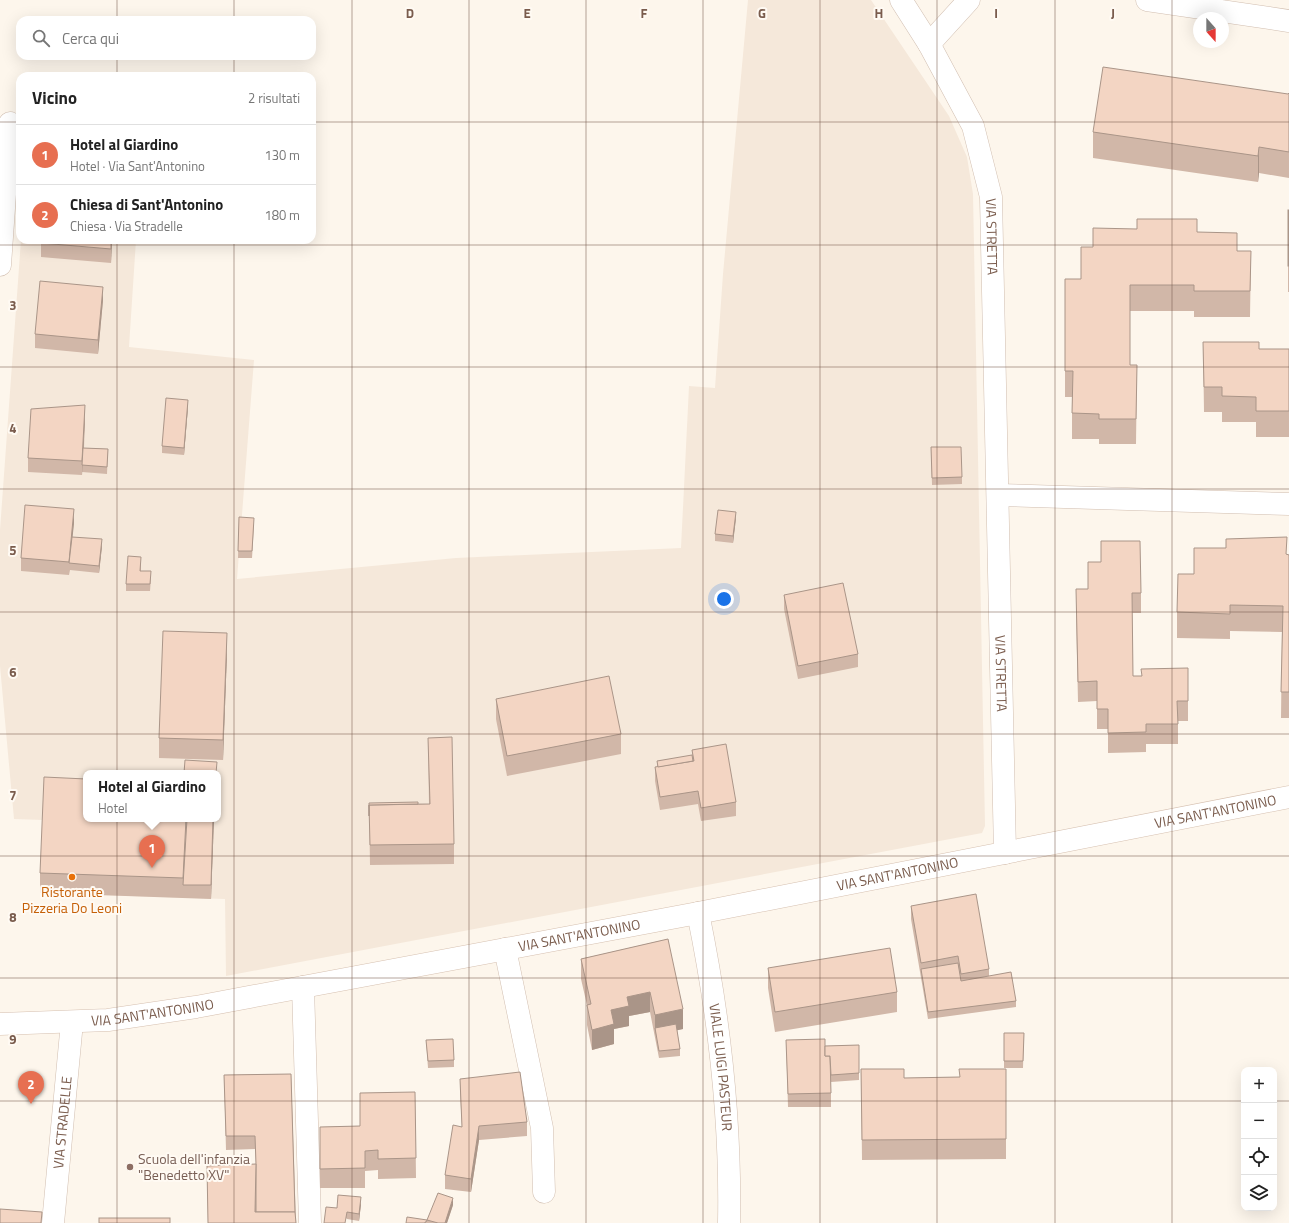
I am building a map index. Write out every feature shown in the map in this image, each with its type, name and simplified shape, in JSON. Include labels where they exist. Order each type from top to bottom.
[{"type":"street","name":"VIA STRETTA","points":[[901,0],[929,44],[973,126],[991,197],[1005,853]]},
{"type":"street","points":[[929,44],[969,0]]},
{"type":"street","points":[[1147,0],[1289,21]]},
{"type":"street","points":[[0,265],[10,124]]},
{"type":"street","points":[[998,495],[1289,504]]},
{"type":"street","name":"VIA SANT'ANTONINO","points":[[0,1024],[108,1020],[196,1007],[698,913],[1289,797]]},
{"type":"street","name":"VIALE LUIGI PASTEUR","points":[[698,913],[715,1011],[724,1078],[729,1142],[729,1223]]},
{"type":"street","name":"VIA SANT'ANTONINO","points":[[505,949],[542,1128],[544,1192]]},
{"type":"street","points":[[303,987],[310,1223]]},
{"type":"street","name":"VIA STRADELLE","points":[[53,1223],[72,1022]]},
{"type":"shaded area","points":[[748,0],[871,0],[949,116],[967,157],[973,194],[985,826],[982,833],[226,976],[225,899],[40,893],[43,820],[14,819],[0,666],[0,530],[21,244],[136,244],[129,347],[254,360],[237,579],[456,558],[681,548],[689,386],[715,388],[723,274]]},
{"type":"building","points":[[1103,67],[1289,93],[1289,152],[1259,147],[1258,156],[1093,132]]},
{"type":"building","points":[[1289,210],[1289,266],[1288,266]]},
{"type":"building","points":[[1137,219],[1197,219],[1197,232],[1237,233],[1237,251],[1251,251],[1250,291],[1194,291],[1194,285],[1130,285],[1130,365],[1137,365],[1136,419],[1099,419],[1099,414],[1072,413],[1073,371],[1065,371],[1065,279],[1081,279],[1081,247],[1093,247],[1093,228],[1137,229]]},
{"type":"building","points":[[53,244],[111,244],[111,249]]},
{"type":"building","points":[[40,281],[103,287],[98,340],[35,334]]},
{"type":"building","points":[[1203,342],[1259,342],[1259,349],[1289,349],[1289,411],[1256,411],[1256,397],[1222,396],[1222,387],[1204,387]]},
{"type":"building","points":[[166,398],[188,400],[184,448],[162,446]]},
{"type":"building","points":[[85,405],[82,461],[28,458],[31,409]]},
{"type":"building","points":[[931,447],[961,447],[962,477],[932,478]]},
{"type":"building","points":[[83,448],[108,449],[107,467],[82,465]]},
{"type":"building","points":[[25,505],[74,509],[69,562],[21,558]]},
{"type":"building","points":[[718,510],[736,512],[733,536],[715,534]]},
{"type":"building","points":[[239,517],[254,518],[252,551],[238,551]]},
{"type":"building","points":[[72,537],[102,539],[99,566],[69,563]]},
{"type":"building","points":[[1287,537],[1286,554],[1289,555],[1289,692],[1281,692],[1283,606],[1230,605],[1230,614],[1177,612],[1178,574],[1194,574],[1194,548],[1226,548],[1226,539]]},
{"type":"building","points":[[1101,541],[1140,541],[1141,593],[1132,593],[1133,676],[1142,676],[1141,669],[1188,668],[1188,701],[1177,701],[1178,724],[1146,724],[1146,732],[1108,733],[1108,709],[1097,709],[1097,681],[1078,682],[1076,589],[1088,589],[1088,562],[1101,562]]},
{"type":"building","points":[[128,556],[141,557],[140,571],[151,571],[150,584],[126,584]]},
{"type":"building","points":[[843,583],[858,654],[798,666],[784,595]]},
{"type":"building","points":[[163,631],[227,633],[223,740],[159,738]]},
{"type":"building","points":[[609,676],[621,734],[507,756],[496,699]]},
{"type":"building","points":[[452,737],[454,844],[370,845],[369,805],[430,804],[428,738]]},
{"type":"building","points":[[726,744],[736,802],[701,808],[698,791],[660,797],[655,767],[694,761],[692,750]]},
{"type":"building","points":[[692,755],[693,761],[658,767],[657,761]]},
{"type":"building","points":[[185,760],[217,762],[216,770],[184,770]]},
{"type":"building","points":[[44,777],[83,779],[83,822],[186,822],[183,878],[40,873]]},
{"type":"building","points":[[418,802],[418,804],[369,805],[369,803]]},
{"type":"building","points":[[187,822],[213,822],[211,885],[183,885]]},
{"type":"building","points":[[976,894],[989,969],[961,974],[958,956],[921,963],[911,906]]},
{"type":"building","points":[[668,939],[683,1009],[655,1015],[650,992],[627,997],[629,1006],[611,1010],[614,1024],[592,1030],[587,1005],[591,1004],[581,959]]},
{"type":"building","points":[[890,948],[897,992],[775,1012],[768,968]]},
{"type":"building","points":[[958,963],[961,981],[1011,972],[1016,1001],[928,1012],[921,969]]},
{"type":"building","points":[[676,1024],[680,1049],[659,1051],[655,1028]]},
{"type":"building","points":[[1004,1033],[1024,1033],[1023,1061],[1004,1061]]},
{"type":"building","points":[[453,1039],[454,1060],[428,1061],[426,1040]]},
{"type":"building","points":[[825,1039],[825,1056],[830,1056],[831,1093],[788,1094],[786,1040]]},
{"type":"building","points":[[859,1045],[859,1073],[831,1075],[830,1056],[825,1056],[825,1046]]},
{"type":"building","points":[[861,1069],[904,1069],[904,1078],[960,1077],[959,1069],[1006,1069],[1006,1139],[862,1140]]},
{"type":"building","points":[[520,1072],[527,1122],[479,1126],[471,1179],[445,1175],[453,1125],[462,1127],[460,1079]]},
{"type":"building","points":[[291,1074],[295,1212],[256,1212],[255,1136],[226,1136],[224,1075]]},
{"type":"building","points":[[415,1092],[416,1158],[378,1159],[378,1150],[365,1151],[365,1168],[320,1169],[320,1127],[360,1126],[360,1093]]},
{"type":"building","points":[[256,1164],[255,1212],[295,1212],[296,1223],[208,1223],[207,1166]]},
{"type":"building","points":[[438,1193],[453,1198],[445,1223],[427,1220]]},
{"type":"building","points":[[338,1195],[361,1197],[359,1214],[347,1212],[345,1223],[324,1223],[326,1207],[337,1208]]},
{"type":"building","points":[[0,1209],[42,1212],[41,1223],[0,1223]]},
{"type":"building","points":[[407,1217],[427,1220],[425,1223],[406,1223]]},
{"type":"building","points":[[99,1218],[170,1218],[170,1223],[99,1223]]},
{"type":"place","name":"Hotel al Giardino","points":[[152,868]]},
{"type":"place","name":"Ristorante Pizzeria Do Leoni","points":[[72,877]]},
{"type":"place","name":"Chiesa di Sant'Antonino","points":[[31,1104]]},
{"type":"place","name":"Scuola dell'infanzia \"Benedetto XV\"","points":[[130,1167]]}]
